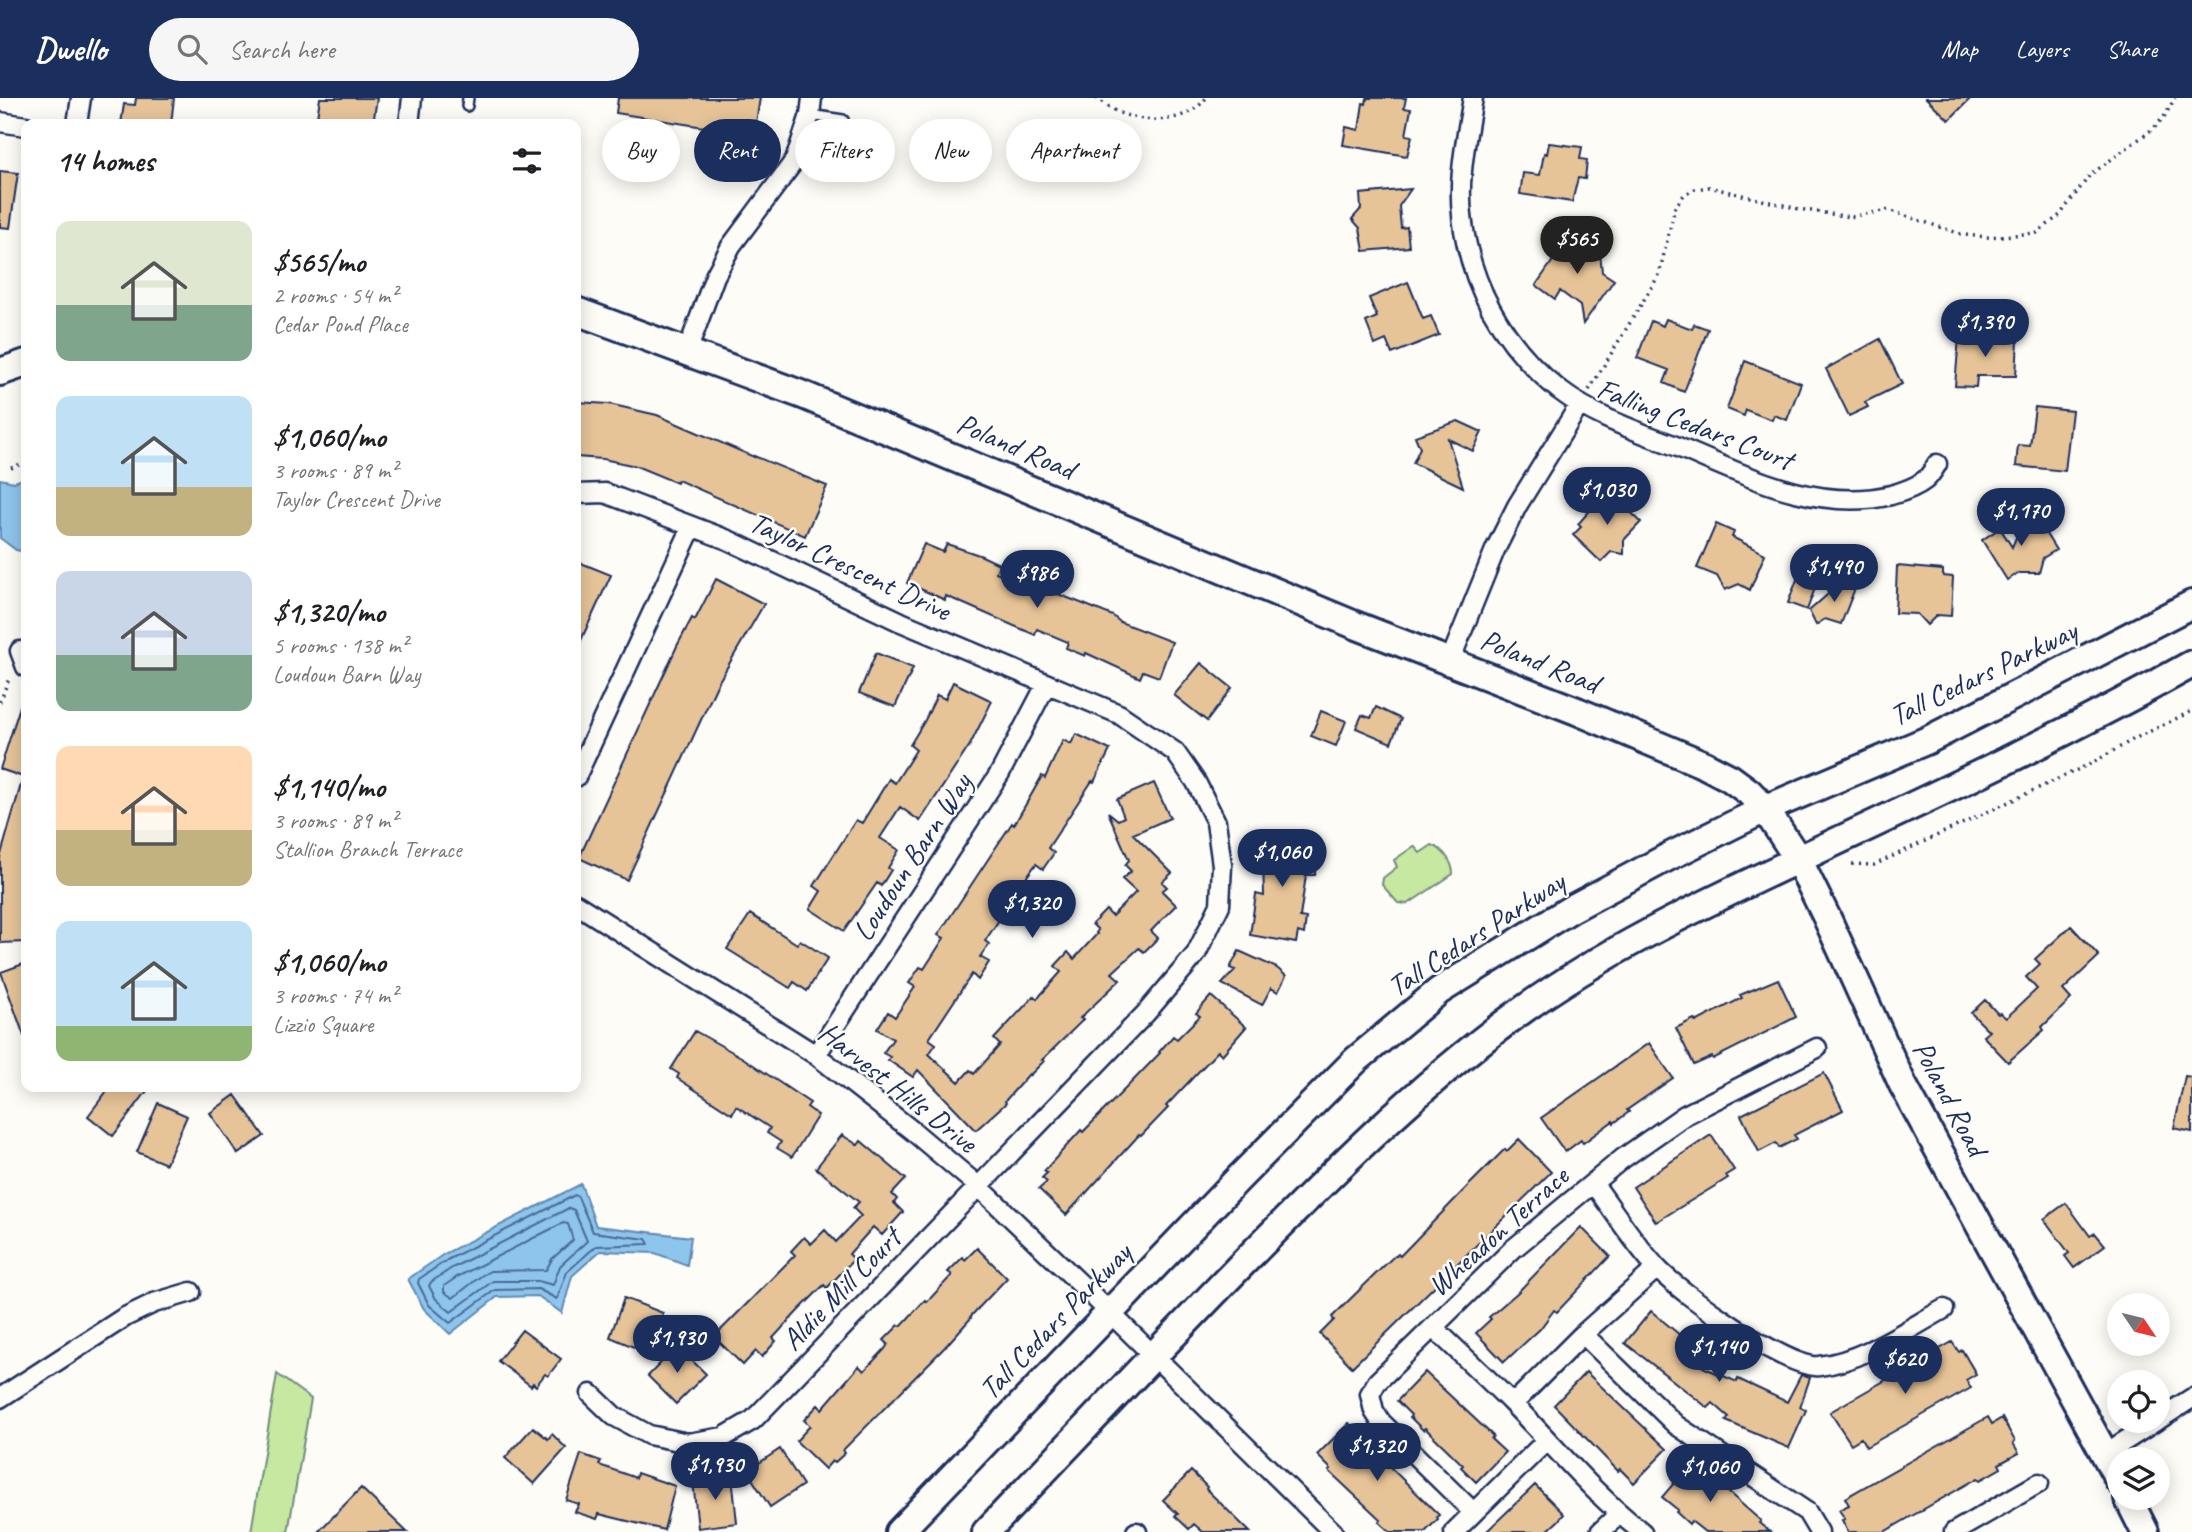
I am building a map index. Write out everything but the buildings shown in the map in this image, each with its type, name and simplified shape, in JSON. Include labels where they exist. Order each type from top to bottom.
[{"type":"main road","name":"Poland Road","points":[[581,313],[828,405],[1343,620],[1577,711],[1705,765],[1749,792],[1765,809],[1798,859],[1903,1085],[2106,1453]]},
{"type":"main road","points":[[0,372],[21,365]]},
{"type":"main road","name":"Tall Cedars Parkway","points":[[899,1532],[1356,1060],[1440,991],[1571,909],[1668,857],[1765,809],[1928,740],[2192,604]]},
{"type":"main road","points":[[986,1532],[1329,1176],[1424,1087],[1510,1019],[1589,967],[1670,920],[2078,725],[2192,663]]},
{"type":"main road","points":[[2134,1510],[2145,1532]]},
{"type":"street","points":[[79,119],[81,98]]},
{"type":"street","points":[[410,119],[412,98]]},
{"type":"street","points":[[1473,98],[1461,173],[1467,243],[1477,277],[1491,309],[1510,340],[1533,366],[1580,404]]},
{"type":"street","points":[[687,352],[715,276],[731,246],[794,160],[811,106]]},
{"type":"street","points":[[0,121],[21,125]]},
{"type":"street","name":"Falling Cedars Court","points":[[1450,662],[1495,550],[1517,506],[1580,404],[1601,416],[1767,484],[1802,494],[1838,499],[1874,499],[1915,486],[1925,480],[1937,464]]},
{"type":"street","name":"Taylor Crescent Drive","points":[[581,494],[605,494],[728,540],[901,622],[1119,714],[1175,752],[1196,782],[1216,822],[1222,866],[1220,905],[1196,954],[1146,1013],[978,1186]]},
{"type":"street","points":[[581,765],[692,527]]},
{"type":"street","name":"Loudoun Barn Way","points":[[816,1055],[1000,773],[1046,685]]},
{"type":"street","name":"Harvest Hills Drive","points":[[581,907],[816,1055],[914,1132],[978,1186],[1110,1312],[1333,1532]]},
{"type":"street","name":"Wheadon Terrace","points":[[1473,1512],[1381,1422],[1374,1411],[1370,1394],[1377,1382],[1513,1249],[1622,1159],[1685,1115],[1818,1048]]},
{"type":"street","points":[[1592,1183],[1657,1268],[1709,1312],[1767,1347],[1815,1367],[1843,1362],[1944,1309]]},
{"type":"street","name":"Aldie Mill Court","points":[[591,1394],[614,1416],[649,1435],[688,1443],[724,1437],[754,1420],[978,1186]]},
{"type":"street","points":[[1513,1404],[1583,1334],[1657,1268]]},
{"type":"street","points":[[0,1398],[125,1317],[154,1303],[191,1292]]},
{"type":"street","points":[[1434,1328],[1513,1404],[1619,1514],[1642,1532]]},
{"type":"street","points":[[1583,1334],[1676,1425],[1807,1513],[1819,1532]]},
{"type":"street","points":[[2170,1412],[2192,1398]]},
{"type":"street","points":[[2106,1453],[2137,1433]]},
{"type":"street","points":[[1454,1532],[1546,1441]]},
{"type":"street","points":[[1954,1532],[2039,1483]]},
{"type":"street","points":[[1601,1532],[1619,1514]]},
{"type":"lane","points":[[811,106],[841,119]]},
{"type":"path","points":[[1096,98],[1119,113],[1174,119],[1198,108],[1206,98]]},
{"type":"path","points":[[1580,404],[1659,275],[1675,207],[1684,195],[1695,189],[1709,187],[1799,209],[1850,217],[1888,210],[1964,235],[1988,237],[2037,233],[2060,215],[2090,175],[2154,128],[2175,98]]},
{"type":"path","points":[[12,468],[21,464]]},
{"type":"path","points":[[1852,864],[1874,865],[2092,763],[2192,711]]},
{"type":"green space","points":[[1432,845],[1447,856],[1453,874],[1408,904],[1398,903],[1382,885],[1383,878],[1397,867],[1394,860],[1414,846],[1420,853]]},
{"type":"green space","points":[[277,1374],[311,1399],[288,1532],[251,1532]]},
{"type":"water","points":[[0,479],[14,482],[21,480],[21,551],[0,538]]},
{"type":"water","points":[[581,1184],[596,1226],[691,1237],[687,1265],[655,1253],[600,1251],[572,1276],[562,1313],[538,1296],[497,1297],[450,1334],[424,1309],[408,1279],[444,1254]]}]
